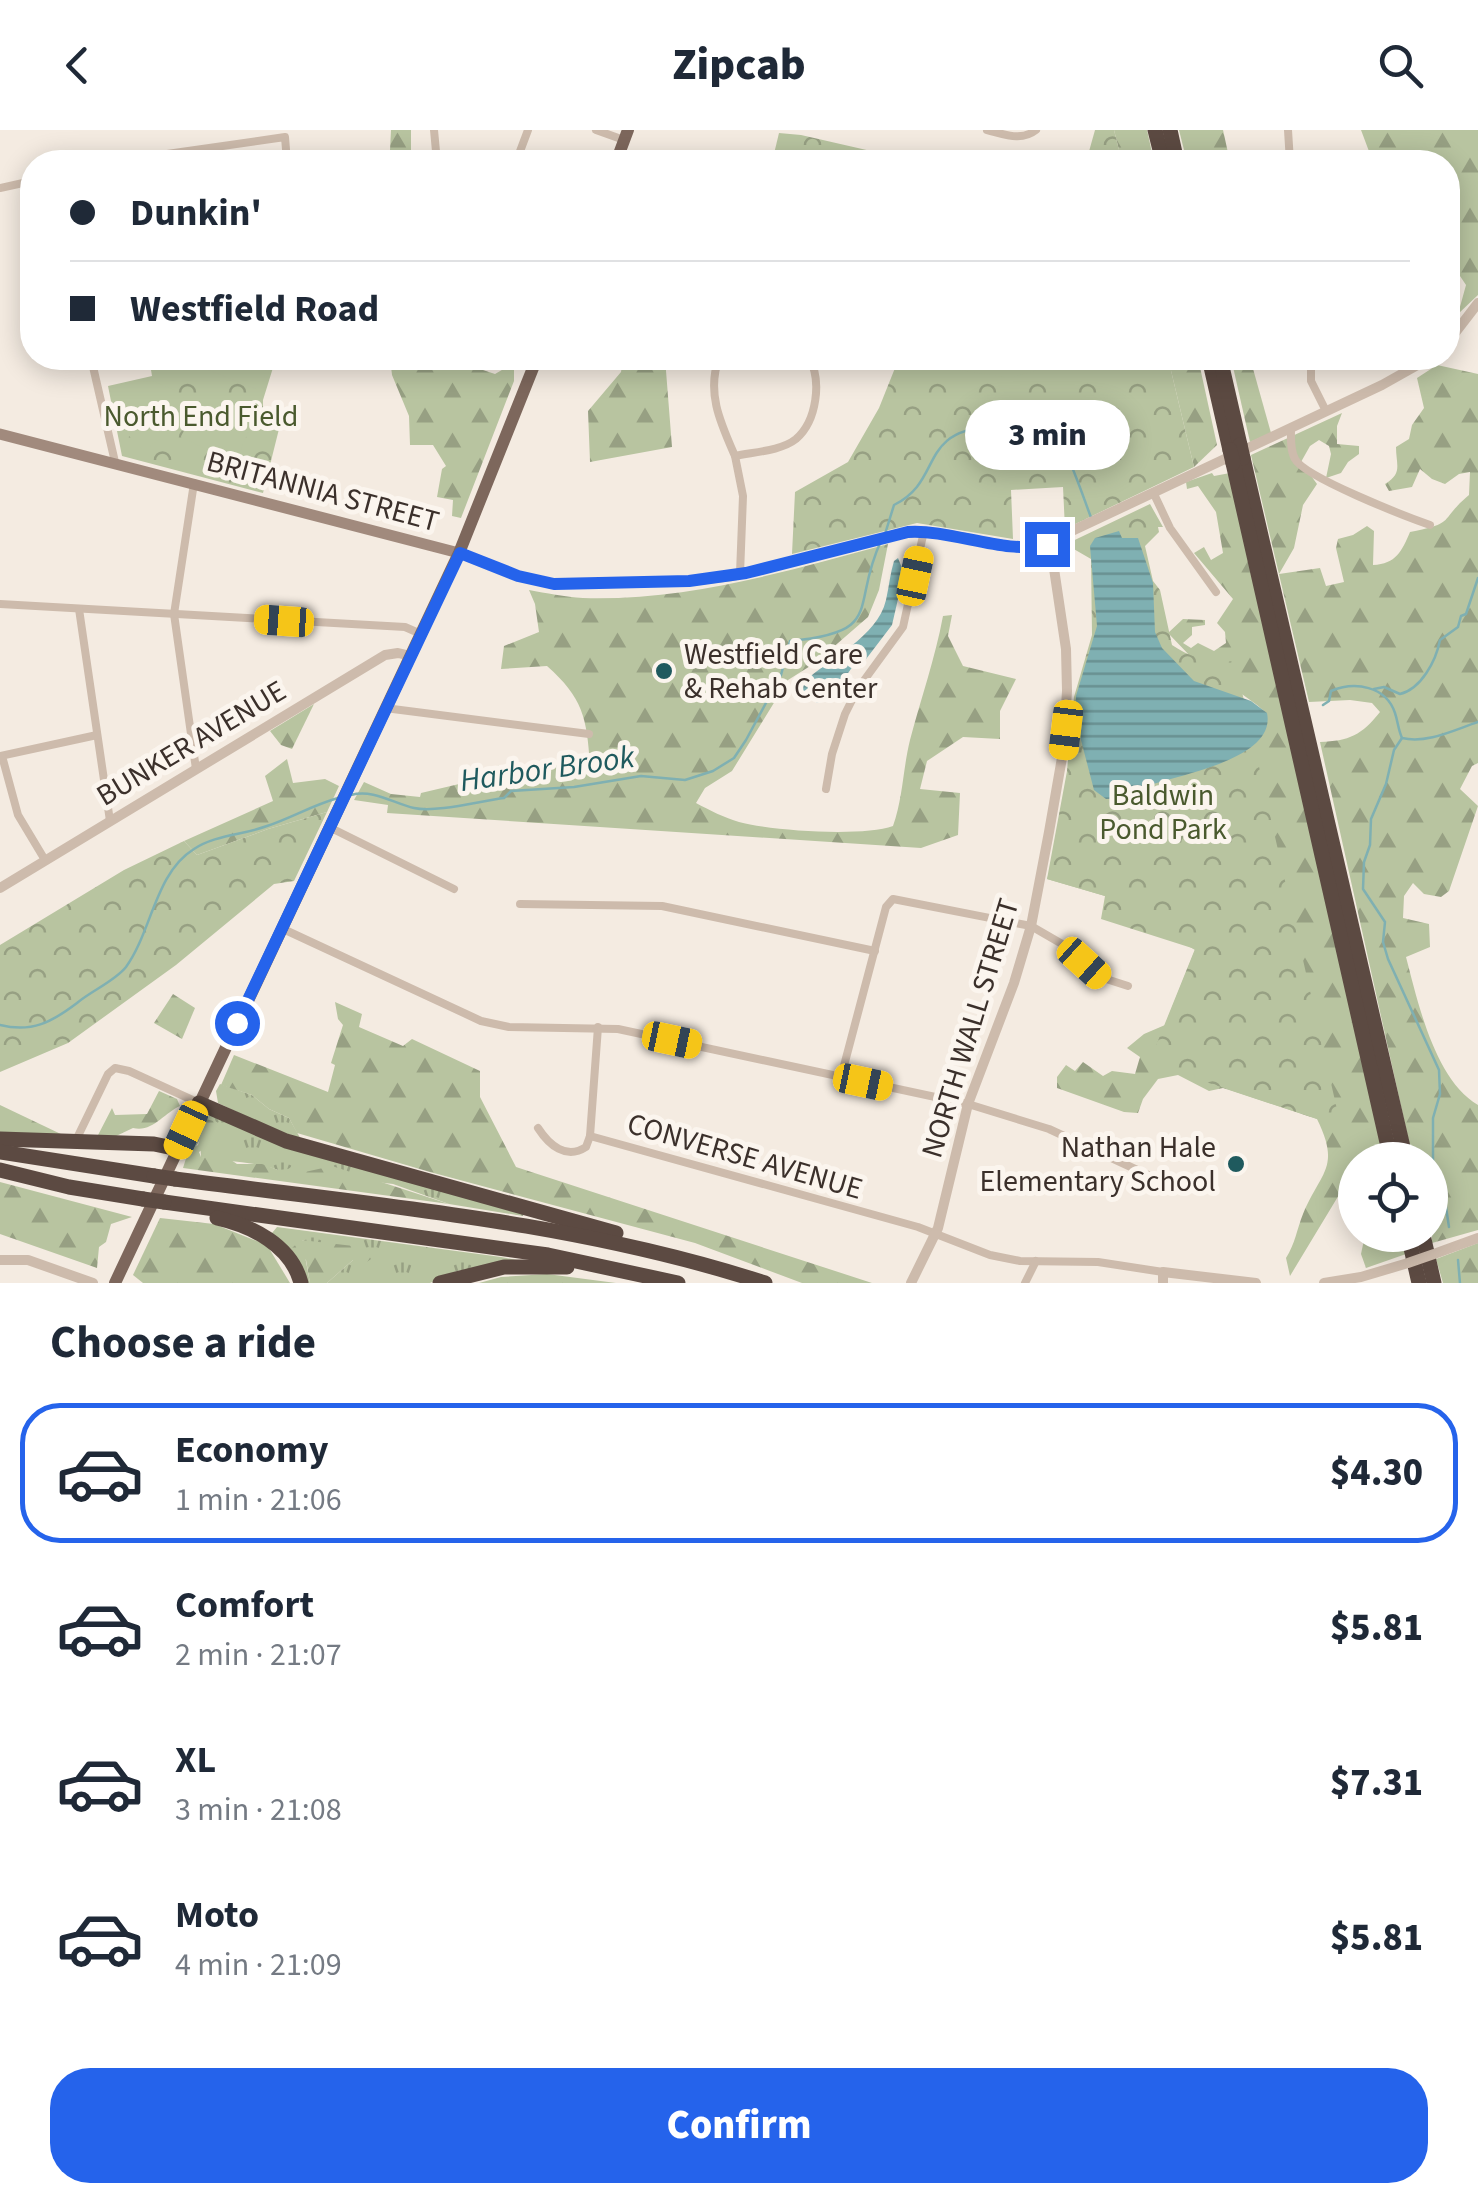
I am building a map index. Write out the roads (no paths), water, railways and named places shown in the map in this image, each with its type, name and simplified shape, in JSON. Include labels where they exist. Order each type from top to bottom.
[{"type":"highway","points":[[1212,370],[1237,454]]},
{"type":"highway","points":[[1222,370],[1237,454],[1387,1142]]},
{"type":"highway","points":[[1307,761],[1402,1142]]},
{"type":"highway","points":[[199,1104],[286,1142],[640,1239],[665,1253]]},
{"type":"highway","points":[[0,1140],[154,1144],[178,1149]]},
{"type":"highway","points":[[0,1152],[544,1229],[665,1253],[765,1283]]},
{"type":"highway","points":[[0,1170],[143,1199],[528,1252],[678,1283]]},
{"type":"highway","points":[[170,1203],[239,1224],[265,1238],[291,1260],[302,1283]]},
{"type":"highway","points":[[1412,1252],[1419,1283]]},
{"type":"highway","points":[[1428,1252],[1434,1283]]},
{"type":"highway","points":[[440,1283],[520,1265],[607,1273],[631,1271]]},
{"type":"main road","points":[[115,1283],[460,553],[533,370]]},
{"type":"main road","name":"BRITANNIA STREET","points":[[0,434],[460,553]]},
{"type":"street","points":[[596,130],[626,135]]},
{"type":"street","points":[[986,130],[1018,137],[1036,130]]},
{"type":"street","points":[[202,150],[285,138],[286,150]]},
{"type":"street","points":[[1460,326],[1478,303]]},
{"type":"street","points":[[95,370],[115,462]]},
{"type":"street","points":[[714,370],[714,397],[735,456],[742,496],[740,574]]},
{"type":"street","points":[[735,456],[784,446],[796,439],[813,410],[814,370]]},
{"type":"street","points":[[1311,370],[1311,381],[1326,411]]},
{"type":"street","points":[[460,553],[524,578],[583,585],[704,580],[875,538],[924,531],[1023,547],[1050,542],[1406,370]]},
{"type":"street","points":[[1291,428],[1294,458],[1306,472],[1396,513],[1430,524]]},
{"type":"street","points":[[194,483],[174,614],[196,768]]},
{"type":"street","points":[[1154,494],[1170,528],[1216,592]]},
{"type":"street","points":[[826,788],[845,714],[857,690],[903,627],[924,531]]},
{"type":"street","name":"NORTH WALL STREET","points":[[911,1283],[936,1232],[968,1104],[1014,983],[1030,926],[1063,752],[1066,649],[1050,542]]},
{"type":"street","points":[[0,604],[405,628],[421,634]]},
{"type":"street","points":[[79,609],[110,822]]},
{"type":"street","name":"BUNKER AVENUE","points":[[0,888],[385,655],[398,652],[410,656]]},
{"type":"street","points":[[385,708],[589,734]]},
{"type":"street","points":[[45,860],[18,815],[1,756],[98,735]]},
{"type":"street","points":[[329,828],[454,889]]},
{"type":"street","points":[[841,1077],[890,901],[1030,926],[1068,948],[1100,977],[1128,986]]},
{"type":"street","points":[[520,904],[662,906],[875,951]]},
{"type":"street","points":[[281,928],[481,1021],[509,1027],[598,1027],[968,1104],[1049,1128],[1148,1175]]},
{"type":"street","name":"CONVERSE AVENUE","points":[[598,1027],[590,1136],[936,1232],[990,1255],[1036,1262],[1098,1262],[1163,1278]]},
{"type":"street","points":[[78,1136],[114,1068],[129,1071],[199,1104]]},
{"type":"street","points":[[538,1128],[548,1143],[563,1151],[581,1151],[590,1136]]},
{"type":"street","points":[[1324,1283],[1344,1282],[1478,1238]]},
{"type":"street","points":[[0,1260],[28,1260],[94,1283]]},
{"type":"street","points":[[1025,1283],[1036,1262]]},
{"type":"street","points":[[1163,1278],[1256,1283]]},
{"type":"water","points":[[1119,531],[1122,538],[1138,538],[1153,583],[1155,632],[1162,648],[1194,681],[1251,701],[1267,713],[1266,729],[1256,743],[1240,754],[1220,764],[1106,799],[1094,790],[1075,717],[1076,696],[1097,626],[1090,546],[1095,538]]},
{"type":"water","points":[[898,558],[904,573],[892,625],[860,667],[853,666],[835,682],[830,678],[834,684],[829,700],[817,703],[803,692],[803,683],[873,625],[886,600],[894,561]]},
{"type":"waterway","name":"Harbor Brook","points":[[885,534],[894,505],[920,483],[940,448],[966,431],[988,427],[993,422],[994,405],[1024,409],[1049,424],[1064,449],[1092,520]]},
{"type":"waterway","name":"Harbor Brook","points":[[351,795],[367,794],[414,808],[434,809],[504,798],[511,791],[574,787],[641,776],[685,780],[713,771],[734,758],[746,740],[781,675],[790,641],[820,637],[853,623],[860,612],[881,541]]},
{"type":"waterway","points":[[1374,689],[1384,687],[1400,694],[1421,680],[1440,640],[1458,627],[1461,616],[1466,614],[1478,578]]},
{"type":"waterway","name":"Harbor Brook","points":[[1323,705],[1329,701],[1331,691],[1350,686],[1369,688],[1391,704],[1402,738],[1411,739],[1440,735],[1478,722]]},
{"type":"waterway","points":[[1402,738],[1394,750],[1386,784],[1371,819],[1363,889],[1385,922],[1383,942],[1388,959],[1439,1070],[1433,1163],[1444,1194],[1449,1227]]},
{"type":"waterway","name":"Harbor Brook","points":[[0,1025],[22,1028],[50,1020],[121,972],[135,953],[162,887],[181,859],[194,849],[338,798]]},
{"type":"waterway","points":[[1458,1260],[1460,1283]]},
{"type":"place","name":"Westfield Care & Rehab Center","points":[[664,671]]},
{"type":"place","name":"Nathan Hale Elementary School","points":[[1236,1164]]},
{"type":"park label","name":"North End Field","points":[[201,416]]},
{"type":"park label","name":"Baldwin Pond Park","points":[[1163,812]]}]
